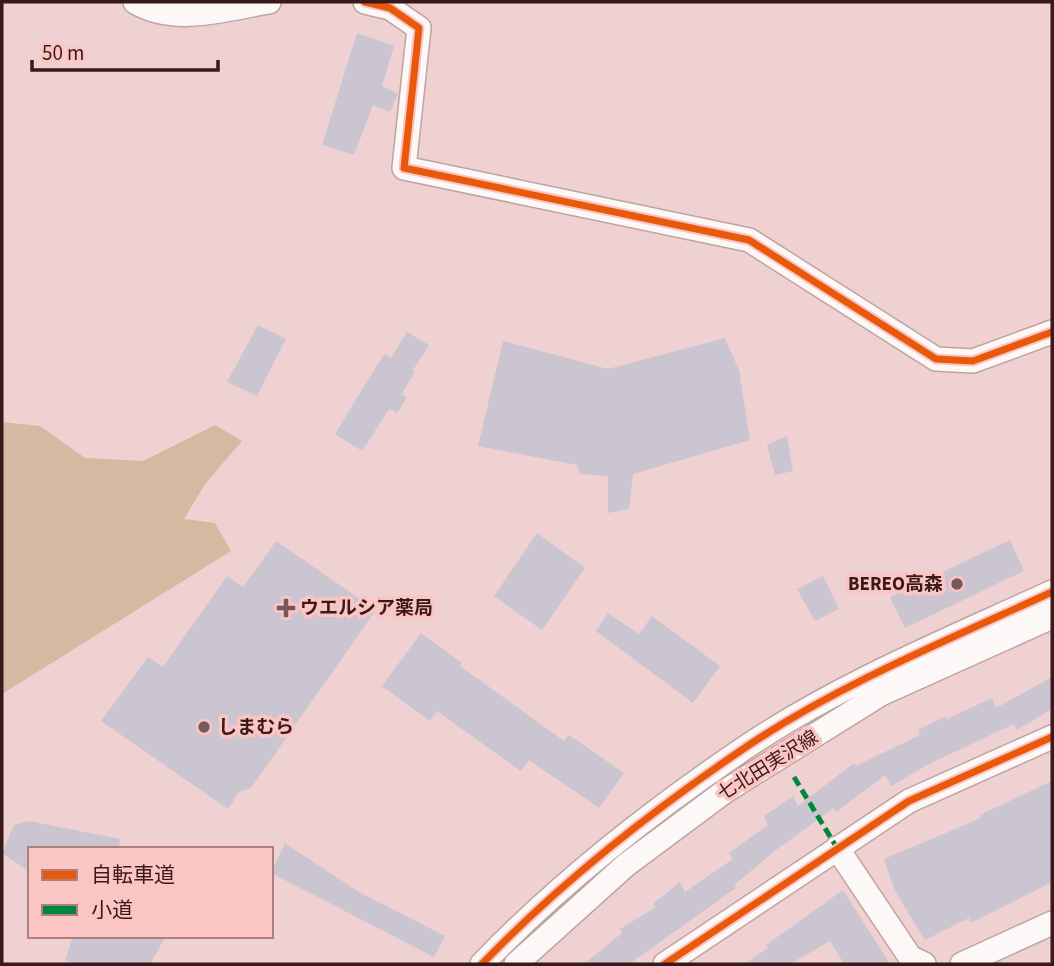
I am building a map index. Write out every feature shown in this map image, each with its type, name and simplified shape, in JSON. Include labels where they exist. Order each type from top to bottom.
[{"type":"street","points":[[135,2],[148,10],[185,16],[270,2]]},
{"type":"street","points":[[365,2],[390,8],[419,29],[404,168],[749,240],[936,359],[973,361],[1052,332]]},
{"type":"street","points":[[482,964],[586,870],[750,745],[869,677],[1052,592]]},
{"type":"street","name":"七北田実沢線","points":[[516,964],[626,865],[724,792],[881,694],[1052,617]]},
{"type":"street","points":[[665,964],[909,801],[1052,737]]},
{"type":"street","points":[[837,848],[910,957],[924,964]]},
{"type":"street","points":[[962,964],[1052,923]]},
{"type":"shaded area","points":[[2,422],[40,426],[85,458],[143,461],[215,425],[242,441],[205,484],[184,519],[215,523],[231,551],[2,694]]},
{"type":"building","points":[[357,33],[394,46],[382,86],[398,94],[390,112],[373,105],[354,155],[322,145]]},
{"type":"building","points":[[258,325],[286,339],[257,396],[227,382]]},
{"type":"building","points":[[407,332],[429,345],[413,370],[415,371],[402,394],[407,397],[397,413],[389,409],[362,451],[335,434],[384,354],[391,358]]},
{"type":"building","points":[[725,338],[739,370],[750,440],[633,474],[629,509],[608,513],[608,476],[580,474],[577,465],[478,446],[503,341],[608,369]]},
{"type":"building","points":[[787,436],[793,471],[775,475],[767,445]]},
{"type":"building","points":[[537,533],[585,568],[542,630],[494,596]]},
{"type":"building","name":"BEREO高森","points":[[1010,540],[1024,571],[905,628],[890,597]]},
{"type":"building","points":[[276,541],[376,610],[251,788],[239,792],[228,809],[101,721],[148,657],[163,667],[227,576],[243,587]]},
{"type":"building","points":[[823,576],[839,609],[815,621],[797,589]]},
{"type":"building","points":[[608,613],[639,634],[652,616],[720,666],[693,703],[596,631]]},
{"type":"building","points":[[421,633],[462,663],[460,666],[564,741],[569,735],[624,773],[599,808],[529,760],[521,771],[437,711],[430,721],[382,686]]},
{"type":"building","points":[[1052,677],[1052,709],[1017,730],[1014,724],[929,764],[891,786],[885,775],[836,812],[834,808],[776,850],[734,885],[736,888],[629,964],[584,964],[622,933],[620,929],[656,907],[653,904],[680,882],[685,892],[733,859],[729,853],[768,825],[764,816],[793,796],[798,806],[854,763],[856,766],[920,735],[918,730],[992,698],[996,708]]},
{"type":"building","points":[[1052,781],[1052,882],[971,923],[969,918],[925,940],[895,891],[884,859],[981,818],[980,815]]},
{"type":"building","points":[[29,821],[120,839],[119,847],[28,847],[28,871],[2,853],[14,825]]},
{"type":"building","points":[[285,843],[359,892],[445,936],[434,957],[273,874]]},
{"type":"building","points":[[843,890],[890,964],[844,964],[830,941],[790,964],[745,964],[768,948],[766,945]]},
{"type":"building","points":[[72,938],[165,938],[150,964],[75,964],[65,960]]},
{"type":"marked path","points":[[794,777],[837,848]]},
{"type":"cycle path","points":[[365,2],[390,8],[419,28],[404,168],[749,240],[936,359],[973,361],[1052,332]]},
{"type":"cycle path","points":[[482,964],[543,905],[610,848],[679,794],[749,745],[859,682],[1052,592]]},
{"type":"cycle path","points":[[665,964],[909,801],[1052,737]]},
{"type":"place","name":"BEREO高森","points":[[957,584]]},
{"type":"place","name":"ウエルシア薬局","points":[[286,608]]},
{"type":"place","name":"しまむら","points":[[204,727]]}]
